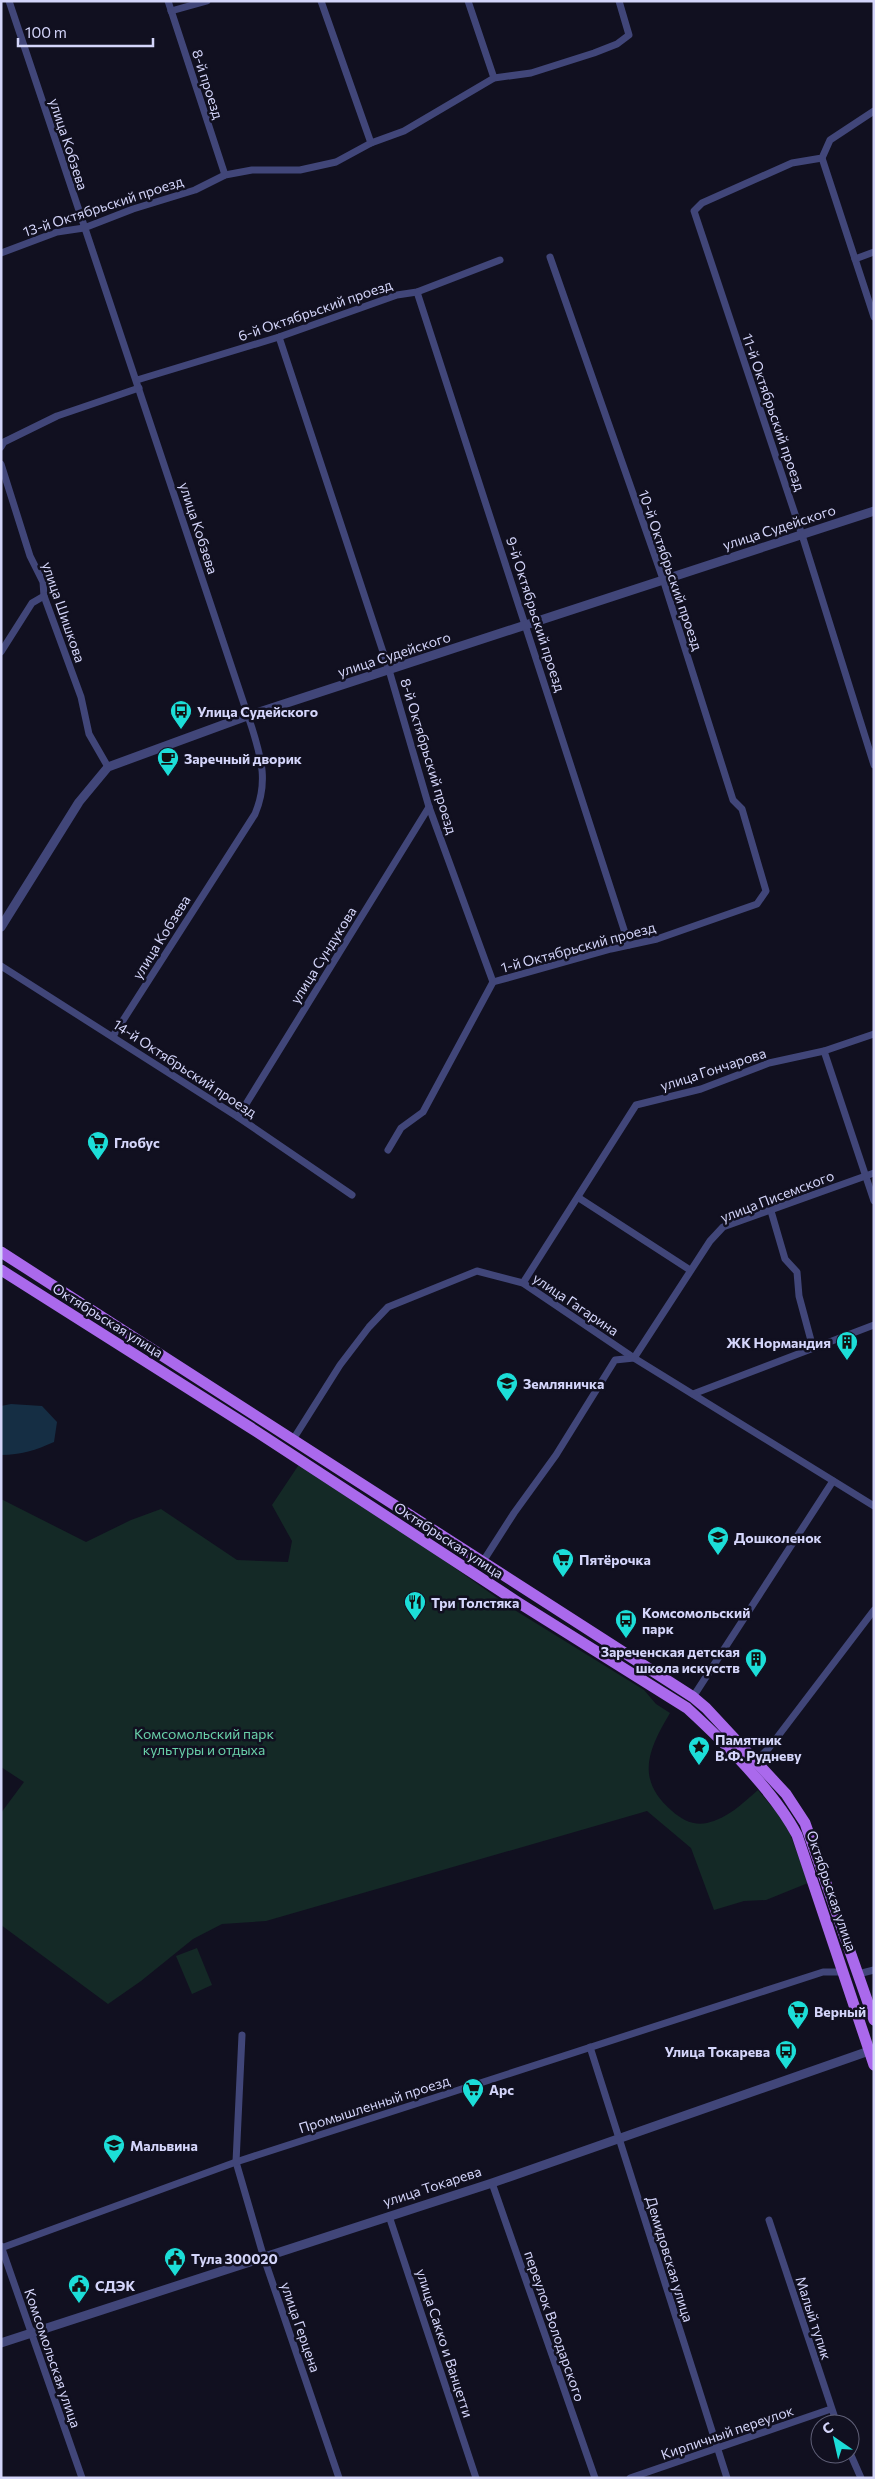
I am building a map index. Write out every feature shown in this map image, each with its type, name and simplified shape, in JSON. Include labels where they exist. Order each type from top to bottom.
[{"type":"main road","name":"Октябрьская улица","points":[[1,1252],[294,1438],[482,1563],[693,1697],[786,1794],[809,1831],[874,2020]]},
{"type":"main road","name":"Октябрьская улица","points":[[1,1270],[251,1428],[518,1604],[687,1708],[778,1804],[791,1823],[802,1847],[871,2050],[874,2064]]},
{"type":"main road","points":[[687,1708],[693,1697]]},
{"type":"main road","points":[[844,1972],[858,1974]]},
{"type":"street","name":"улица Кобзева","points":[[9,1],[259,750],[264,786],[262,799],[255,814],[113,1036]]},
{"type":"street","name":"8-й проезд","points":[[168,1],[225,175]]},
{"type":"street","points":[[171,11],[207,1]]},
{"type":"street","points":[[321,1],[371,144]]},
{"type":"street","points":[[468,1],[494,78]]},
{"type":"street","name":"13-й Октябрьский проезд","points":[[1,252],[57,232],[84,228],[133,209],[195,190],[225,175],[252,170],[300,170],[336,162],[371,144],[404,131],[494,78],[531,73],[617,44],[629,35],[619,1]]},
{"type":"street","points":[[874,111],[830,140],[822,158],[874,317]]},
{"type":"street","name":"11-й Октябрьский проезд","points":[[822,158],[792,163],[702,202],[694,211],[802,535],[874,764]]},
{"type":"street","points":[[855,259],[874,252]]},
{"type":"street","name":"10-й Октябрьский проезд","points":[[550,257],[663,579],[733,800],[742,809],[766,891]]},
{"type":"street","name":"6-й Октябрьский проезд","points":[[1,447],[4,442],[57,416],[138,384],[397,295],[417,292],[500,260]]},
{"type":"street","name":"9-й Октябрьский проезд","points":[[417,292],[527,625],[629,945]]},
{"type":"street","name":"8-й Октябрьский проезд","points":[[279,337],[389,670],[429,806],[493,982]]},
{"type":"street","name":"улица Шишкова","points":[[1,464],[30,556],[43,582],[44,596],[81,697],[89,734],[108,767]]},
{"type":"street","name":"улица Судейского","points":[[108,767],[247,716],[874,511]]},
{"type":"street","points":[[1,652],[32,603],[44,596]]},
{"type":"street","points":[[1,927],[79,802],[108,767]]},
{"type":"street","name":"улица Сундукова","points":[[238,1117],[429,806]]},
{"type":"street","name":"1-й Октябрьский проезд","points":[[388,1150],[401,1128],[423,1112],[493,982],[657,939],[757,904],[766,891]]},
{"type":"street","name":"14-й Октябрьский проезд","points":[[1,966],[238,1117],[352,1195]]},
{"type":"street","name":"улица Гончарова","points":[[523,1283],[636,1106],[701,1089],[769,1063],[824,1051],[874,1034]]},
{"type":"street","points":[[824,1051],[874,1201]]},
{"type":"street","name":"улица Писемского","points":[[634,1358],[690,1270],[710,1241],[723,1227],[874,1173]]},
{"type":"street","points":[[579,1198],[690,1270]]},
{"type":"street","points":[[771,1211],[785,1259],[797,1272],[799,1296],[813,1348]]},
{"type":"street","name":"улица Гагарина","points":[[294,1438],[340,1365],[369,1327],[388,1307],[477,1272],[523,1283],[634,1358],[874,1506]]},
{"type":"street","points":[[693,1394],[874,1325]]},
{"type":"street","points":[[482,1563],[514,1513],[556,1455],[615,1360],[634,1358]]},
{"type":"street","points":[[693,1697],[833,1481]]},
{"type":"street","points":[[756,1761],[769,1748],[874,1610]]},
{"type":"street","points":[[858,1974],[874,1970]]},
{"type":"street","name":"Промышленный проезд","points":[[2,2247],[236,2162],[823,1972],[844,1972]]},
{"type":"street","name":"улица Герцена","points":[[242,2035],[236,2162],[264,2258],[339,2478]]},
{"type":"street","name":"Демидовская улица","points":[[590,2047],[716,2449],[727,2478]]},
{"type":"street","name":"улица Токарева","points":[[1,2343],[492,2183],[871,2050]]},
{"type":"street","name":"переулок Володарского","points":[[492,2183],[595,2478]]},
{"type":"street","name":"улица Сакко и Ванцетти","points":[[389,2216],[476,2478]]},
{"type":"street","name":"Малый тупик","points":[[769,2220],[833,2414]]},
{"type":"street","name":"Комсомольская улица","points":[[2,2247],[82,2478]]},
{"type":"street","name":"Кирпичный переулок","points":[[630,2478],[831,2409]]},
{"type":"street","points":[[854,2464],[860,2478]]},
{"type":"green space","name":"Комсомольский парк культуры и отдыха","points":[[302,1460],[513,1609],[644,1690],[656,1704],[670,1713],[656,1739],[649,1764],[649,1776],[660,1799],[672,1811],[688,1822],[702,1824],[722,1818],[758,1790],[787,1825],[808,1883],[766,1900],[744,1901],[714,1910],[691,1848],[647,1811],[266,1921],[222,1924],[193,1939],[141,1981],[108,2004],[1,1925],[1,1813],[24,1782],[1,1767],[1,1499],[86,1542],[131,1520],[161,1509],[237,1560],[288,1562],[292,1541],[272,1505]]},
{"type":"green space","points":[[197,1948],[212,1985],[192,1994],[176,1956]]},
{"type":"water","points":[[11,1404],[42,1406],[57,1422],[54,1442],[28,1452],[1,1455],[1,1406]]},
{"type":"place","name":"Улица Судейского","points":[[181,730]]},
{"type":"place","name":"Заречный дворик","points":[[168,777]]},
{"type":"place","name":"Глобус","points":[[98,1161]]},
{"type":"place","name":"ЖК Нормандия","points":[[847,1361]]},
{"type":"place","name":"Земляничка","points":[[507,1402]]},
{"type":"place","name":"Дошколенок","points":[[718,1556]]},
{"type":"place","name":"Пятёрочка","points":[[563,1578]]},
{"type":"place","name":"Три Толстяка","points":[[415,1621]]},
{"type":"place","name":"Комсомольский парк","points":[[626,1639]]},
{"type":"place","name":"Зареченская детская школа искусств","points":[[756,1678]]},
{"type":"place","name":"Памятник В.Ф. Рудневу","points":[[699,1766]]},
{"type":"place","name":"Верный","points":[[798,2030]]},
{"type":"place","name":"Улица Токарева","points":[[786,2070]]},
{"type":"place","name":"Арс","points":[[473,2108]]},
{"type":"place","name":"Мальвина","points":[[114,2164]]},
{"type":"place","name":"Тула 300020","points":[[175,2277]]},
{"type":"place","name":"СДЭК","points":[[79,2304]]}]
